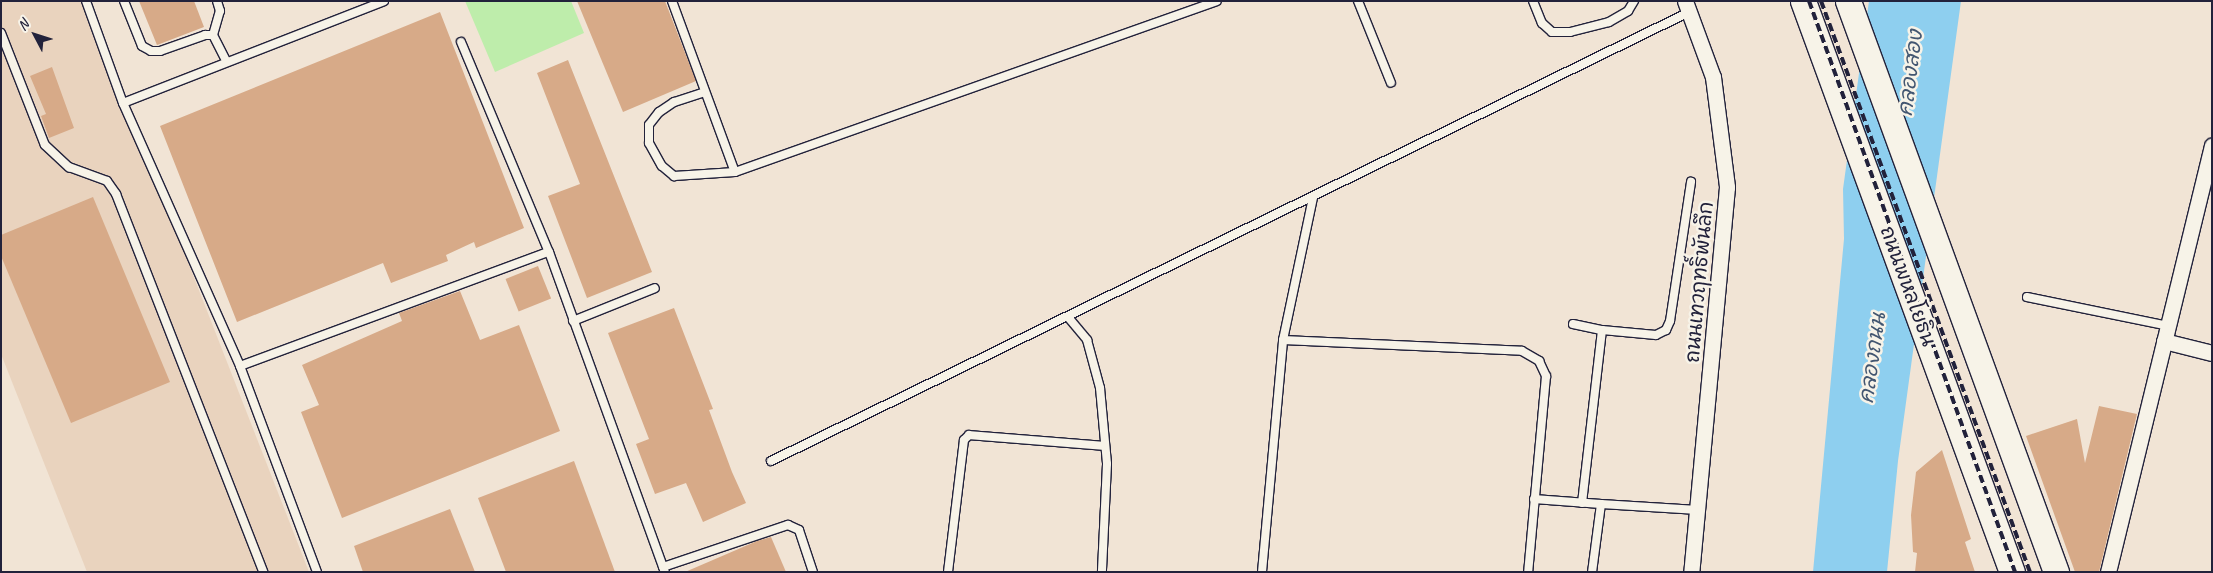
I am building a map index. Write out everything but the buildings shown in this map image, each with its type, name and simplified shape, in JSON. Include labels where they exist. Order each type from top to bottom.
[{"type":"main road","name":"ถนนพหลโยธิน","points":[[1803,1],[2012,572]]},
{"type":"main road","name":"ถนนพหลโยธิน","points":[[1848,1],[2056,572]]},
{"type":"street","name":"ถนนเทวฤทธิ์พันลึก","points":[[1687,7],[1713,77],[1727,187],[1691,572]]},
{"type":"street","points":[[2108,572],[2212,145]]},
{"type":"street","points":[[2166,334],[2212,353]]},
{"type":"lane","points":[[86,1],[123,103],[240,366],[317,572]]},
{"type":"lane","points":[[124,1],[142,46],[151,51],[205,35],[213,35]]},
{"type":"lane","points":[[217,1],[220,11],[213,35],[227,62]]},
{"type":"lane","points":[[123,103],[384,1]]},
{"type":"lane","points":[[672,1],[735,172]]},
{"type":"lane","points":[[705,92],[674,102],[658,112],[649,125],[649,143],[662,166],[674,176],[735,172],[1217,1]]},
{"type":"lane","points":[[1358,1],[1391,83]]},
{"type":"lane","points":[[1533,1],[1542,23],[1552,32],[1570,32],[1609,22],[1628,11],[1634,1]]},
{"type":"lane","points":[[771,461],[1313,198],[1687,7]]},
{"type":"lane","points":[[1,33],[45,145],[69,167],[107,181],[116,194],[263,572]]},
{"type":"lane","points":[[461,42],[549,252],[664,569],[788,526],[799,530],[813,572]]},
{"type":"lane","points":[[1573,324],[1602,330],[1656,335],[1666,330],[1670,321],[1691,182]]},
{"type":"lane","points":[[1262,572],[1283,340],[1313,198]]},
{"type":"lane","points":[[240,366],[549,252]]},
{"type":"lane","points":[[573,321],[655,288]]},
{"type":"lane","points":[[2027,297],[2166,334]]},
{"type":"lane","points":[[1068,317],[1087,340],[1100,388],[1105,446],[1102,572]]},
{"type":"lane","points":[[1582,503],[1602,330]]},
{"type":"lane","points":[[1283,340],[1522,351],[1540,361],[1546,376],[1528,572]]},
{"type":"lane","points":[[948,572],[960,449],[969,435],[1105,446]]},
{"type":"lane","points":[[1534,499],[1698,510]]},
{"type":"lane","points":[[1592,572],[1601,504]]},
{"type":"shaded area","points":[[1,1],[86,1],[309,572],[87,572],[1,354]]},
{"type":"green space","points":[[465,1],[571,1],[584,33],[495,72]]},
{"type":"water","points":[[1869,1],[1961,1],[1898,461],[1887,572],[1813,572],[1844,239],[1843,189]]},
{"type":"railway","points":[[1809,1],[2015,572]]},
{"type":"railway","points":[[1821,1],[2030,572]]},
{"type":"water label","name":"คลองสอง","points":[[1910,73]]},
{"type":"water label","name":"คลองถนน","points":[[1872,358]]}]
